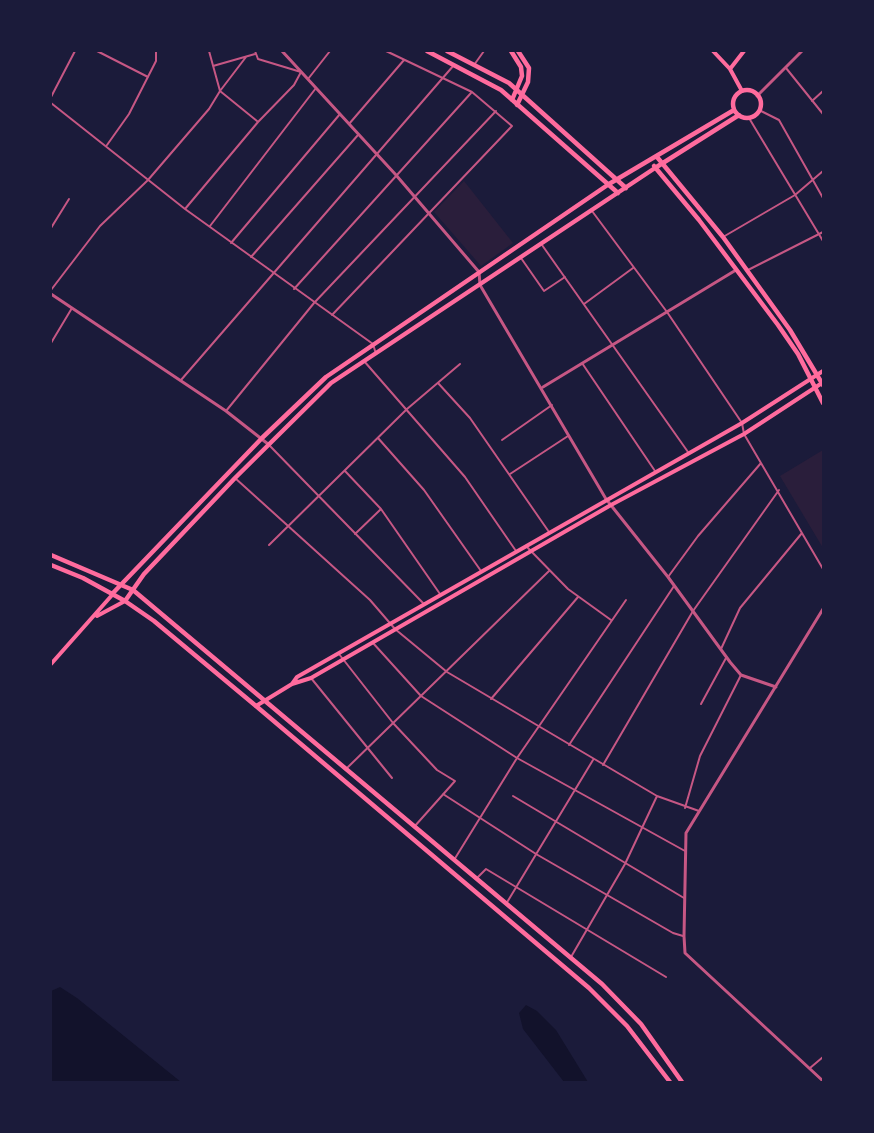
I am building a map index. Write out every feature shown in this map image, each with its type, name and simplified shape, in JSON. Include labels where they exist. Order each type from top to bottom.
[{"type":"main road","points":[[427,51],[487,81],[512,100],[618,193]]},
{"type":"main road","points":[[447,51],[517,89],[626,188]]},
{"type":"main road","points":[[511,51],[521,68],[522,76],[512,100]]},
{"type":"main road","points":[[517,105],[528,82],[529,68],[518,51]]},
{"type":"main road","points":[[713,51],[730,69],[742,91]]},
{"type":"main road","points":[[730,69],[744,51]]},
{"type":"main road","points":[[748,90],[757,96],[759,110],[749,118],[739,115],[734,110],[734,99],[742,91],[748,90]]},
{"type":"main road","points":[[51,664],[96,616],[121,583],[262,438],[326,377],[609,184],[734,110]]},
{"type":"main road","points":[[96,616],[125,601],[144,574],[268,444],[331,383],[662,163],[739,115]]},
{"type":"main road","points":[[256,706],[292,684],[311,678],[611,505],[744,434],[823,384],[790,330],[723,237],[657,157]]},
{"type":"main road","points":[[650,161],[736,270],[798,354],[823,403]]},
{"type":"main road","points":[[292,684],[297,677],[338,653],[742,423],[823,371]]},
{"type":"main road","points":[[51,555],[133,590],[602,984],[641,1024],[682,1082]]},
{"type":"main road","points":[[51,565],[113,593],[125,601],[256,706],[589,988],[627,1026],[670,1082]]},
{"type":"main road","points":[[219,676],[227,669]]},
{"type":"street","points":[[51,97],[75,51]]},
{"type":"street","points":[[97,51],[148,77]]},
{"type":"street","points":[[107,146],[129,114],[156,61],[156,51]]},
{"type":"street","points":[[209,51],[220,91],[258,122]]},
{"type":"street","points":[[282,51],[396,175],[479,272],[480,285],[606,499],[668,577],[726,658],[741,675],[776,687]]},
{"type":"street","points":[[308,79],[330,51]]},
{"type":"street","points":[[332,315],[512,126],[472,92],[386,51]]},
{"type":"street","points":[[474,65],[484,51]]},
{"type":"street","points":[[757,96],[801,51]]},
{"type":"street","points":[[213,66],[246,57],[255,52],[258,59],[301,72]]},
{"type":"street","points":[[51,290],[100,226],[148,180],[209,110],[220,91],[246,57]]},
{"type":"street","points":[[348,124],[404,60]]},
{"type":"street","points":[[181,380],[454,64]]},
{"type":"street","points":[[786,68],[823,114]]},
{"type":"street","points":[[185,209],[258,122],[294,85],[301,72]]},
{"type":"street","points":[[210,227],[316,88]]},
{"type":"street","points":[[812,101],[823,90]]},
{"type":"street","points":[[294,288],[472,92]]},
{"type":"street","points":[[51,103],[185,209],[373,344],[376,354]]},
{"type":"street","points":[[759,110],[779,120],[823,198]]},
{"type":"street","points":[[226,411],[314,303],[496,111]]},
{"type":"street","points":[[231,243],[340,114]]},
{"type":"street","points":[[749,118],[823,241]]},
{"type":"street","points":[[250,257],[358,135]]},
{"type":"street","points":[[723,237],[795,195],[823,171]]},
{"type":"street","points":[[51,228],[69,199]]},
{"type":"street","points":[[592,211],[667,312],[742,423],[744,434],[779,490],[823,569]]},
{"type":"street","points":[[747,271],[823,232]]},
{"type":"street","points":[[542,244],[688,452]]},
{"type":"street","points":[[521,258],[544,291],[565,277]]},
{"type":"street","points":[[584,304],[634,267]]},
{"type":"street","points":[[542,388],[736,270]]},
{"type":"street","points":[[51,294],[181,380],[262,438],[316,497],[423,604]]},
{"type":"street","points":[[51,343],[72,308]]},
{"type":"street","points":[[364,361],[465,477],[516,551]]},
{"type":"street","points":[[582,363],[656,471]]},
{"type":"street","points":[[269,545],[407,409],[460,364]]},
{"type":"street","points":[[438,383],[470,418],[549,532]]},
{"type":"street","points":[[502,440],[552,405]]},
{"type":"street","points":[[510,474],[569,435]]},
{"type":"street","points":[[378,438],[406,466],[481,571]]},
{"type":"street","points":[[668,577],[699,536],[761,463]]},
{"type":"street","points":[[344,471],[381,509],[440,594]]},
{"type":"street","points":[[235,478],[370,600],[395,629],[447,672],[657,796],[685,808],[699,811]]},
{"type":"street","points":[[603,765],[693,611],[779,490]]},
{"type":"street","points":[[354,535],[381,509]]},
{"type":"street","points":[[720,649],[740,608],[802,533]]},
{"type":"street","points":[[526,545],[549,571],[578,597],[611,620]]},
{"type":"street","points":[[345,769],[549,571]]},
{"type":"street","points":[[569,745],[674,586]]},
{"type":"street","points":[[491,699],[578,597]]},
{"type":"street","points":[[454,860],[517,758],[626,600]]},
{"type":"street","points":[[823,609],[686,832],[684,898],[686,952],[823,1081]]},
{"type":"street","points":[[372,642],[421,696],[517,758],[685,851]]},
{"type":"street","points":[[338,653],[393,723],[437,770],[455,781],[414,827]]},
{"type":"street","points":[[701,704],[726,658]]},
{"type":"street","points":[[685,808],[700,756],[741,675]]},
{"type":"street","points":[[311,678],[392,778]]},
{"type":"street","points":[[506,904],[593,759]]},
{"type":"street","points":[[443,794],[479,820],[536,854],[673,933],[684,936]]},
{"type":"street","points":[[513,796],[684,898]]},
{"type":"street","points":[[571,958],[625,864],[657,796]]},
{"type":"street","points":[[476,879],[486,869],[666,977]]},
{"type":"street","points":[[810,1068],[823,1057]]},
{"type":"shaded area","points":[[464,181],[513,243],[481,266],[434,212]]},
{"type":"shaded area","points":[[823,450],[823,548],[780,476]]},
{"type":"shaded area","points":[[60,987],[77,998],[181,1082],[51,1082],[51,991]]},
{"type":"shaded area","points":[[526,1005],[537,1011],[556,1030],[588,1082],[564,1082],[523,1029],[519,1013]]}]
